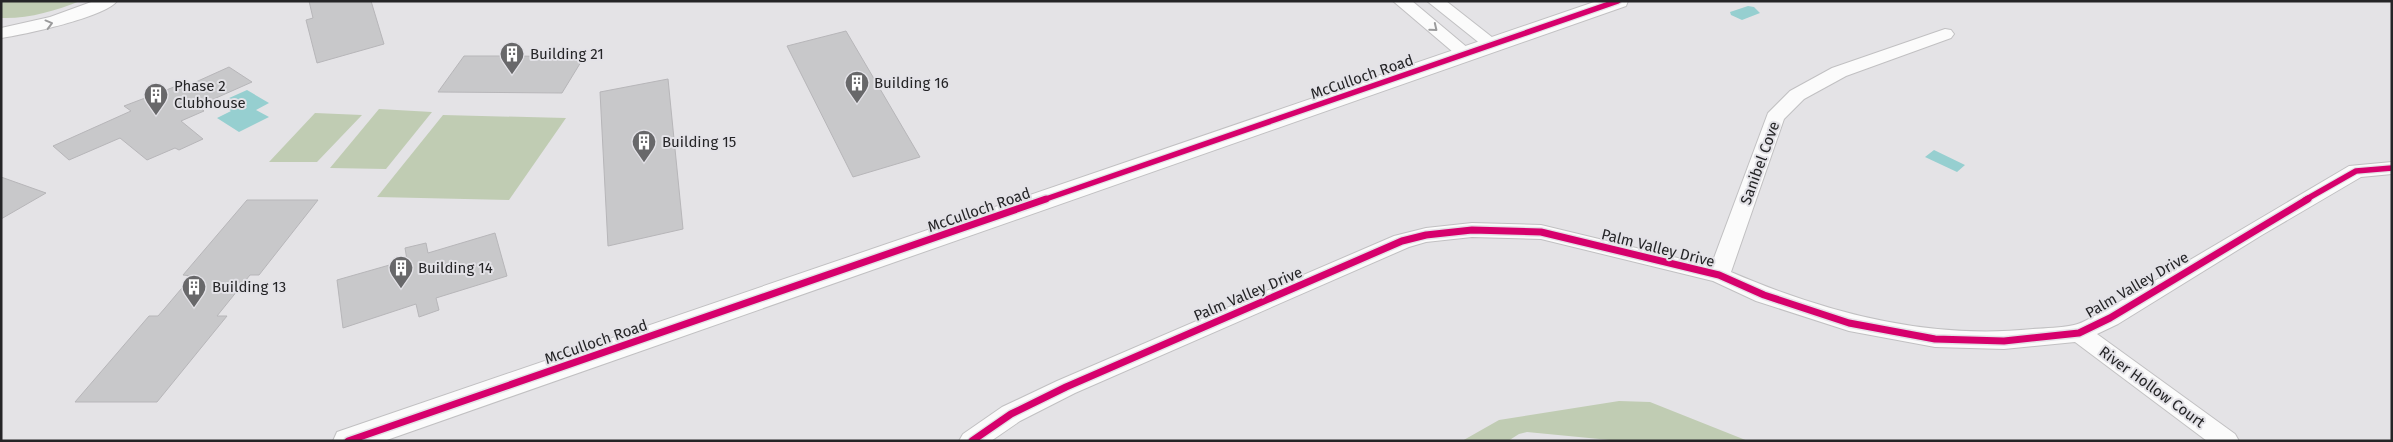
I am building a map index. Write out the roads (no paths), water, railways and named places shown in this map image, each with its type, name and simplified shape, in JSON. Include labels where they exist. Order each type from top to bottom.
[{"type":"street","points":[[1,33],[34,28],[64,20],[109,1]]},
{"type":"street","points":[[1402,1],[1466,54]]},
{"type":"street","points":[[1435,1],[1493,45]]},
{"type":"street","name":"McCulloch Road","points":[[348,441],[1618,1]]},
{"type":"street","name":"Sanibel Cove","points":[[1719,275],[1776,117],[1797,95],[1839,72],[1945,34]]},
{"type":"street","name":"Palm Valley Drive","points":[[972,441],[1011,414],[1066,387],[1402,241],[1426,235],[1472,230],[1541,232],[1719,275],[1764,296],[1849,323],[1936,339],[2004,341],[2079,333],[2110,318],[2254,230],[2356,171],[2392,168]]},
{"type":"street","name":"River Hollow Court","points":[[2079,333],[2226,441]]},
{"type":"water","points":[[1748,6],[1754,7],[1760,13],[1742,20],[1731,15],[1730,12]]},
{"type":"water","points":[[247,90],[269,103],[256,110],[269,117],[239,132],[217,118],[231,111],[218,103]]},
{"type":"water","points":[[1934,150],[1965,165],[1957,172],[1925,157]]},
{"type":"place","name":"Building 21","points":[[512,75]]},
{"type":"place","name":"Building 16","points":[[857,104]]},
{"type":"place","name":"Phase 2 Clubhouse","points":[[156,116]]},
{"type":"place","name":"Building 15","points":[[644,163]]},
{"type":"place","name":"Building 14","points":[[401,289]]},
{"type":"place","name":"Building 13","points":[[194,308]]}]
